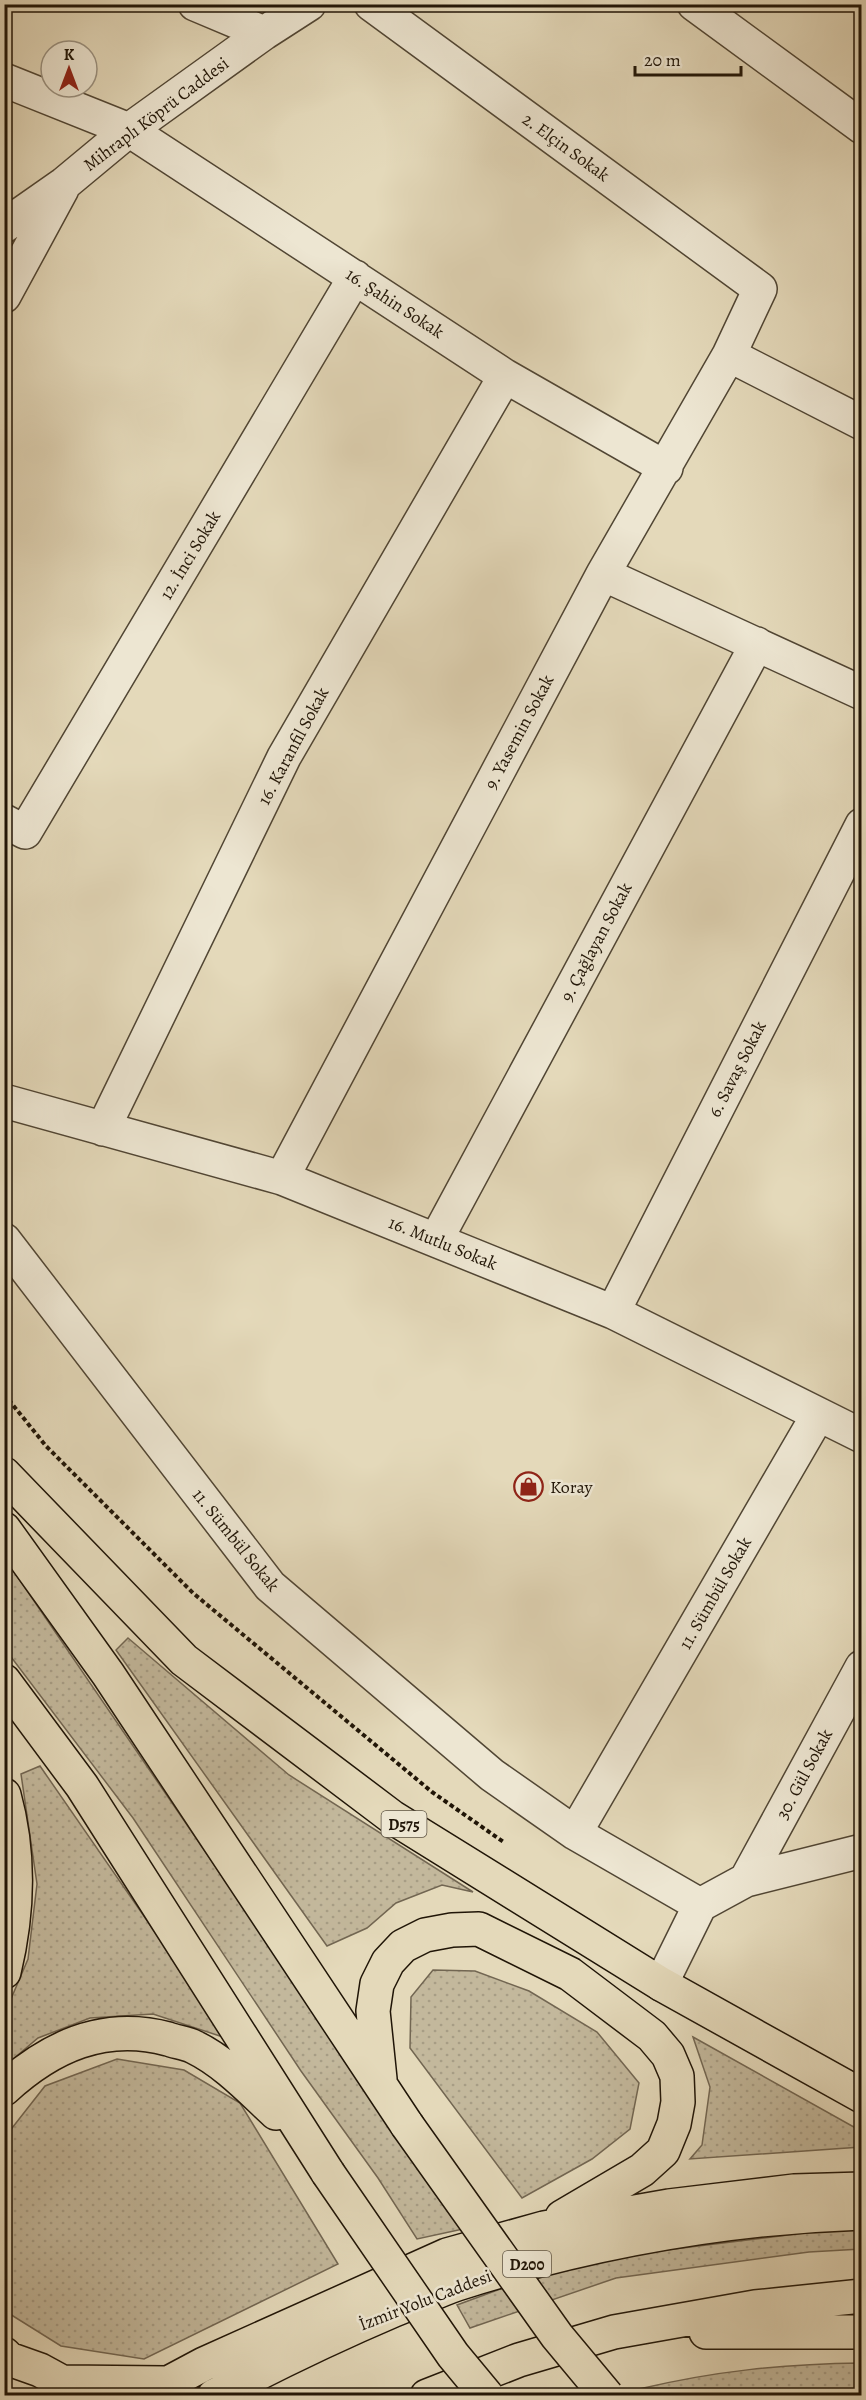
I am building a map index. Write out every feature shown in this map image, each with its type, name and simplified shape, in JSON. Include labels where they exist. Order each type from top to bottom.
[{"type":"highway","name":"D575","points":[[4,1474],[184,1660],[392,1817],[661,1984],[861,2096]]},
{"type":"highway","points":[[4,1529],[108,1674],[407,2125],[557,2336],[607,2396]]},
{"type":"highway","points":[[4,1681],[82,1785],[328,2173],[453,2355],[486,2396]]},
{"type":"highway","points":[[4,1795],[14,1855],[16,1898],[12,1941],[4,1972]]},
{"type":"highway","points":[[381,2084],[373,2011],[377,1984],[388,1962],[403,1946],[425,1935],[452,1930],[479,1929],[570,1974],[652,2036],[668,2055],[677,2076],[678,2102],[675,2124],[663,2151],[642,2170],[544,2228]]},
{"type":"highway","points":[[4,2089],[27,2068],[56,2050],[90,2037],[126,2032],[156,2036],[193,2046],[225,2067],[307,2140]]},
{"type":"highway","points":[[4,2354],[9,2359],[40,2370],[62,2382],[155,2389],[447,2255],[544,2228],[669,2206],[794,2191],[861,2189]]},
{"type":"highway","name":"İzmir Yolu Caddesi","points":[[214,2396],[324,2340],[455,2285],[587,2247],[697,2227],[818,2214],[861,2213]]},
{"type":"highway","points":[[427,2396],[519,2360],[614,2332],[755,2307],[861,2296]]},
{"type":"highway","points":[[614,2332],[861,2332]]},
{"type":"street","points":[[195,4],[264,33]]},
{"type":"street","name":"Mihraplı Köprü Caddesi","points":[[4,226],[64,184],[129,130],[264,33],[309,4]]},
{"type":"street","name":"2. Elçin Sokak","points":[[371,4],[760,289]]},
{"type":"street","points":[[694,4],[861,127]]},
{"type":"street","name":"16. Şahin Sokak","points":[[4,80],[129,130],[505,376],[666,468]]},
{"type":"street","points":[[4,296],[64,184]]},
{"type":"street","name":"12. İnci Sokak","points":[[15,827],[355,277]]},
{"type":"street","name":"9. Yasemin Sokak","points":[[282,1178],[603,574],[729,355],[760,289]]},
{"type":"street","points":[[729,355],[861,423]]},
{"type":"street","name":"16. Karanfil Sokak","points":[[104,1129],[284,757],[505,376]]},
{"type":"street","points":[[603,574],[861,693]]},
{"type":"street","name":"9. Çağlayan Sokak","points":[[436,1240],[757,644]]},
{"type":"street","name":"6. Savaş Sokak","points":[[613,1312],[861,825]]},
{"type":"street","name":"16. Mutlu Sokak","points":[[4,1101],[282,1178],[613,1312],[861,1436]]},
{"type":"street","name":"11. Sümbül Sokak","points":[[4,1240],[270,1586],[492,1775],[575,1833],[700,1905]]},
{"type":"street","name":"11. Sümbül Sokak","points":[[575,1833],[818,1415]]},
{"type":"street","name":"30. Gül Sokak","points":[[746,1880],[861,1667]]},
{"type":"street","points":[[661,1984],[700,1905],[746,1880],[861,1851]]},
{"type":"path","points":[[4,1394],[46,1446],[193,1593],[432,1792],[507,1844]]},
{"type":"shaded area","points":[[4,1557],[463,2229],[417,2239],[378,2178],[301,2071],[133,1818],[5,1649]]},
{"type":"shaded area","points":[[128,1638],[289,1775],[473,1892],[442,1885],[396,1903],[367,1928],[327,1946],[116,1650]]},
{"type":"shaded area","points":[[40,1766],[229,2039],[153,2014],[90,2018],[38,2038],[5,2066],[5,2013],[28,1959],[37,1884],[21,1774]]},
{"type":"shaded area","points":[[433,1970],[475,1971],[529,1991],[597,2032],[639,2083],[630,2129],[592,2159],[522,2198],[410,2048],[411,1997]]},
{"type":"shaded area","points":[[693,2037],[861,2131],[861,2147],[690,2159],[702,2145],[710,2087]]},
{"type":"shaded area","points":[[117,2059],[184,2070],[240,2103],[338,2264],[144,2359],[61,2346],[5,2311],[5,2137],[45,2086]]},
{"type":"shaded area","points":[[861,2226],[861,2249],[809,2252],[616,2278],[470,2328],[457,2305],[576,2261]]},
{"type":"shaded area","points":[[861,2363],[861,2395],[646,2396],[639,2389],[695,2377],[749,2370]]},
{"type":"place","name":"Koray","points":[[529,1487]]}]
